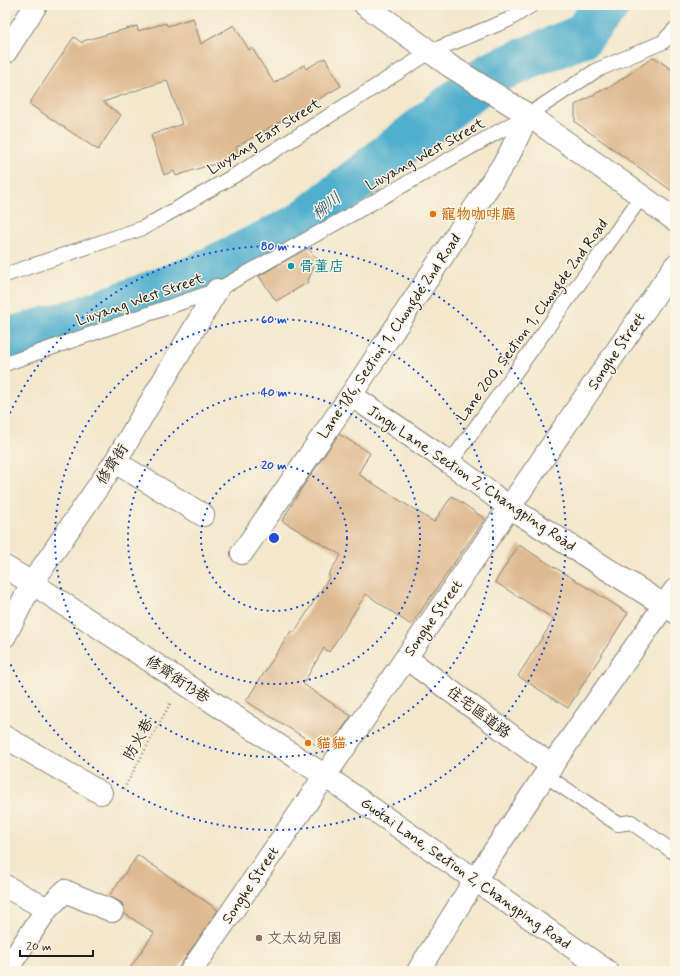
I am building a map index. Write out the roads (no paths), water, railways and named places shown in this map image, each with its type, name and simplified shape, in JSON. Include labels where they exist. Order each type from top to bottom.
[{"type":"street","points":[[366,5],[450,66],[508,104],[528,115],[675,220]]},
{"type":"street","points":[[5,53],[34,6]]},
{"type":"street","name":"Lane 186, Section 1, Chongde 2nd Road","points":[[242,553],[351,395],[508,157],[528,115]]},
{"type":"street","name":"Songhe Street","points":[[191,971],[675,266]]},
{"type":"street","name":"修齊街","points":[[5,636],[32,582],[115,462],[217,290]]},
{"type":"street","name":"Jingu Lane, Section 2, Changping Road","points":[[351,395],[509,507],[672,603]]},
{"type":"street","points":[[115,462],[203,515]]},
{"type":"street","name":"修齊街13巷","points":[[5,567],[32,582],[325,776]]},
{"type":"street","points":[[418,971],[475,880],[549,771],[672,603]]},
{"type":"street","name":"住宅區道路","points":[[406,658],[549,771]]},
{"type":"street","points":[[5,737],[100,793]]},
{"type":"street","name":"Guotai Lane, Section 2, Changping Road","points":[[325,776],[607,971]]},
{"type":"street","points":[[5,886],[47,909]]},
{"type":"street","points":[[9,969],[47,909],[65,891],[112,911]]},
{"type":"lane","name":"Liuyang East Street","points":[[5,275],[143,228],[244,170],[430,52],[508,20],[532,5]]},
{"type":"lane","name":"Liuyang West Street","points":[[5,364],[217,290],[528,115],[597,70],[663,42],[675,29]]},
{"type":"lane","name":"Lane 200, Section 1, Chongde 2nd Road","points":[[450,464],[642,196]]},
{"type":"lane","points":[[549,771],[618,824],[630,822],[675,853]]},
{"type":"waterway","name":"柳川","points":[[5,340],[78,320],[192,278],[300,225],[492,73],[582,36],[608,5]]},
{"type":"place","name":"寵物咖啡廳","points":[[433,214]]},
{"type":"place","name":"骨董店","points":[[291,266]]},
{"type":"place","name":"貓貓","points":[[308,743]]},
{"type":"place","name":"文太幼兒園","points":[[259,938]]}]
